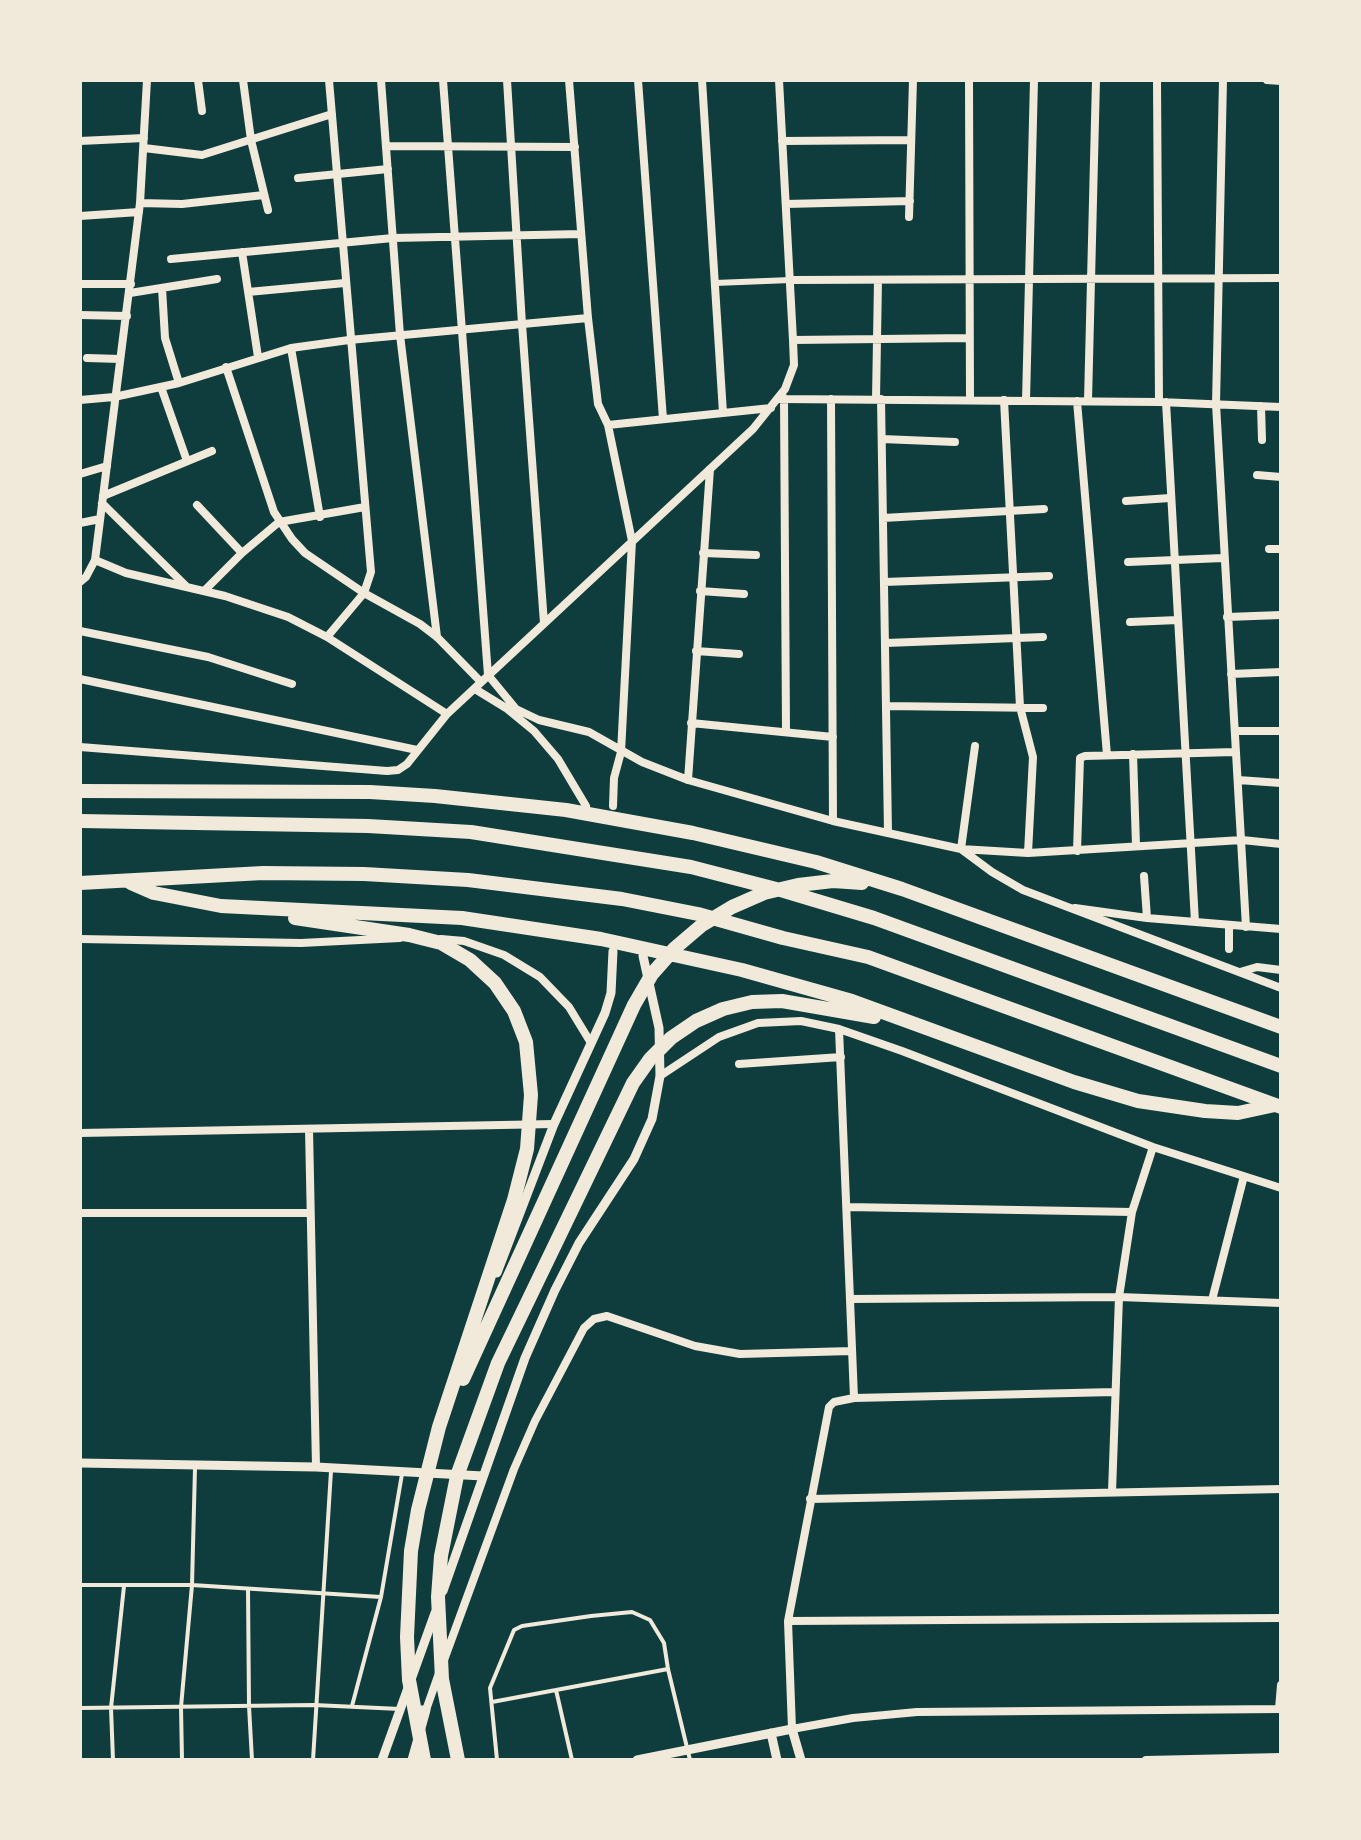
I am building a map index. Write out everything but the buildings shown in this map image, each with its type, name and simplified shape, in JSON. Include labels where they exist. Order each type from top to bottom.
[{"type":"highway","points":[[80,791],[370,792],[501,802],[579,812],[693,833],[816,862],[902,889],[1281,1027]]},
{"type":"highway","points":[[80,821],[368,826],[471,832],[691,867],[874,918],[1281,1066]]},
{"type":"highway","points":[[80,883],[263,873],[438,878],[564,891],[683,911],[868,957],[1278,1106]]},
{"type":"highway","points":[[439,1427],[634,1005],[652,974],[675,948],[702,925],[764,893],[833,881],[902,889]]},
{"type":"highway","points":[[127,882],[176,898],[441,943],[470,960],[495,983],[508,1001],[526,1042],[531,1095],[527,1149],[514,1200],[439,1427],[418,1510],[408,1593],[407,1637],[409,1680],[424,1760]]},
{"type":"highway","points":[[244,908],[462,918],[601,939],[797,985],[923,1025],[1074,1082],[1138,1101],[1238,1113],[1278,1106]]},
{"type":"highway","points":[[458,1760],[442,1679],[438,1611],[441,1556],[457,1476],[498,1363],[633,1083],[650,1059],[671,1038],[696,1021],[723,1009],[752,1002],[782,1001],[812,1005],[923,1025]]},
{"type":"street","points":[[81,577],[95,560],[140,207],[147,80]]},
{"type":"street","points":[[198,80],[202,111]]},
{"type":"street","points":[[243,80],[251,140],[268,210]]},
{"type":"street","points":[[327,637],[364,593],[371,572],[329,80]]},
{"type":"street","points":[[381,80],[400,335],[437,637]]},
{"type":"street","points":[[443,80],[488,675],[516,709],[527,715],[589,732],[621,752],[688,780],[833,821],[961,849],[1028,853],[1242,840],[1281,844]]},
{"type":"street","points":[[507,80],[544,623]]},
{"type":"street","points":[[569,80],[598,404],[608,425],[632,541],[621,752],[614,778],[613,806]]},
{"type":"street","points":[[638,80],[663,419]]},
{"type":"street","points":[[702,80],[723,413]]},
{"type":"street","points":[[779,80],[794,365],[781,398],[786,732]]},
{"type":"street","points":[[909,217],[913,80]]},
{"type":"street","points":[[969,80],[970,400]]},
{"type":"street","points":[[1026,401],[1034,80]]},
{"type":"street","points":[[1096,80],[1091,279],[1082,401],[1107,755]]},
{"type":"street","points":[[1157,80],[1162,402],[1195,922]]},
{"type":"street","points":[[1223,80],[1216,404],[1246,927]]},
{"type":"street","points":[[1267,80],[1281,81]]},
{"type":"street","points":[[144,148],[194,156],[332,114]]},
{"type":"street","points":[[80,141],[144,138]]},
{"type":"street","points":[[782,141],[911,140]]},
{"type":"street","points":[[386,146],[575,147]]},
{"type":"street","points":[[298,178],[388,169]]},
{"type":"street","points":[[80,216],[264,195]]},
{"type":"street","points":[[786,204],[910,201]]},
{"type":"street","points":[[171,259],[393,238],[581,234]]},
{"type":"street","points":[[242,252],[258,357]]},
{"type":"street","points":[[715,283],[1281,278]]},
{"type":"street","points":[[80,284],[162,288],[217,279]]},
{"type":"street","points":[[878,280],[888,832]]},
{"type":"street","points":[[248,292],[345,283]]},
{"type":"street","points":[[162,288],[165,338],[179,383]]},
{"type":"street","points":[[80,315],[127,316]]},
{"type":"street","points":[[80,400],[114,397],[179,383],[291,348],[588,318]]},
{"type":"street","points":[[793,340],[969,338]]},
{"type":"street","points":[[291,348],[320,517]]},
{"type":"street","points":[[87,358],[120,359]]},
{"type":"street","points":[[226,367],[279,522],[305,553],[437,637],[478,686],[534,731],[558,759],[586,806]]},
{"type":"street","points":[[161,387],[187,461]]},
{"type":"street","points":[[80,747],[398,770],[447,714],[753,429],[781,398],[1162,402],[1281,407]]},
{"type":"street","points":[[831,399],[833,821]]},
{"type":"street","points":[[1004,400],[1020,707],[1033,757],[1028,853]]},
{"type":"street","points":[[1261,406],[1262,440]]},
{"type":"street","points":[[608,425],[771,408]]},
{"type":"street","points":[[882,439],[955,442]]},
{"type":"street","points":[[103,499],[212,451]]},
{"type":"street","points":[[80,474],[107,466]]},
{"type":"street","points":[[688,780],[710,469]]},
{"type":"street","points":[[1257,475],[1281,477]]},
{"type":"street","points":[[1126,501],[1170,498]]},
{"type":"street","points":[[103,499],[188,587]]},
{"type":"street","points":[[197,505],[242,553]]},
{"type":"street","points":[[204,591],[279,522],[365,507]]},
{"type":"street","points":[[883,518],[1044,509]]},
{"type":"street","points":[[80,523],[100,519]]},
{"type":"street","points":[[1269,549],[1281,549]]},
{"type":"street","points":[[703,553],[756,555]]},
{"type":"street","points":[[1128,562],[1223,558]]},
{"type":"street","points":[[95,560],[126,573],[267,609],[327,637],[447,714]]},
{"type":"street","points":[[884,582],[1049,576]]},
{"type":"street","points":[[700,591],[744,594]]},
{"type":"street","points":[[1227,617],[1281,615]]},
{"type":"street","points":[[1130,622],[1178,620]]},
{"type":"street","points":[[80,631],[208,657],[292,684]]},
{"type":"street","points":[[886,643],[1043,637]]},
{"type":"street","points":[[696,651],[739,654]]},
{"type":"street","points":[[1231,674],[1281,672]]},
{"type":"street","points":[[80,679],[417,750]]},
{"type":"street","points":[[887,706],[1043,708]]},
{"type":"street","points":[[691,723],[833,737]]},
{"type":"street","points":[[1235,731],[1281,731]]},
{"type":"street","points":[[961,849],[975,746]]},
{"type":"street","points":[[1077,851],[1078,764],[1085,756],[1235,752]]},
{"type":"street","points":[[1133,754],[1136,845]]},
{"type":"street","points":[[1238,780],[1281,783]]},
{"type":"street","points":[[961,849],[1013,884],[1060,906],[1281,988]]},
{"type":"street","points":[[1144,876],[1147,918]]},
{"type":"street","points":[[1060,906],[1147,918],[1281,929]]},
{"type":"street","points":[[1229,925],[1229,949]]},
{"type":"street","points":[[80,939],[316,943],[423,937],[464,941],[504,955],[540,977],[569,1007],[591,1043]]},
{"type":"street","points":[[419,1474],[554,1124],[611,993],[613,951]]},
{"type":"street","points":[[382,1760],[525,1358],[579,1243],[634,1159],[652,1119],[660,1076],[659,1028],[643,956]]},
{"type":"street","points":[[1239,972],[1257,967],[1281,970]]},
{"type":"street","points":[[660,1076],[719,1037],[758,1023],[801,1021],[839,1029],[1153,1147],[1281,1188]]},
{"type":"street","points":[[839,1029],[854,1398]]},
{"type":"street","points":[[739,1064],[841,1057]]},
{"type":"street","points":[[80,1133],[554,1124]]},
{"type":"street","points":[[309,1129],[316,1467]]},
{"type":"street","points":[[1112,1492],[1119,1297],[1132,1212],[1153,1147]]},
{"type":"street","points":[[1212,1300],[1244,1176]]},
{"type":"street","points":[[847,1207],[1132,1212]]},
{"type":"street","points":[[80,1213],[310,1213]]},
{"type":"street","points":[[850,1299],[1119,1297],[1281,1303]]},
{"type":"street","points":[[412,1760],[426,1710],[525,1445],[558,1373],[584,1328],[594,1319],[607,1316],[695,1346],[740,1354],[852,1351]]},
{"type":"street","points":[[801,1760],[792,1729],[788,1621],[829,1407],[854,1398],[1115,1392]]},
{"type":"street","points":[[80,1463],[316,1467],[483,1476]]},
{"type":"street","points":[[810,1499],[1281,1489]]},
{"type":"street","points":[[788,1621],[1281,1618]]},
{"type":"street","points":[[637,1760],[689,1755],[771,1733],[853,1718],[917,1712],[1280,1709],[1281,1685]]},
{"type":"street","points":[[402,1709],[426,1710]]},
{"type":"street","points":[[771,1733],[777,1760]]},
{"type":"street","points":[[1146,1760],[1281,1757]]},
{"type":"lane","points":[[182,1760],[181,1707],[192,1585],[195,1465]]},
{"type":"lane","points":[[313,1760],[331,1468]]},
{"type":"lane","points":[[352,1706],[381,1597],[402,1473]]},
{"type":"lane","points":[[80,1585],[192,1585],[381,1597]]},
{"type":"lane","points":[[113,1760],[111,1708],[124,1586]]},
{"type":"lane","points":[[248,1589],[252,1760]]},
{"type":"lane","points":[[497,1760],[490,1688],[514,1630],[522,1626],[632,1612],[650,1620],[664,1643],[689,1755]]},
{"type":"lane","points":[[492,1702],[668,1669]]},
{"type":"lane","points":[[556,1690],[572,1760]]},
{"type":"lane","points":[[80,1708],[314,1705],[402,1709]]}]
